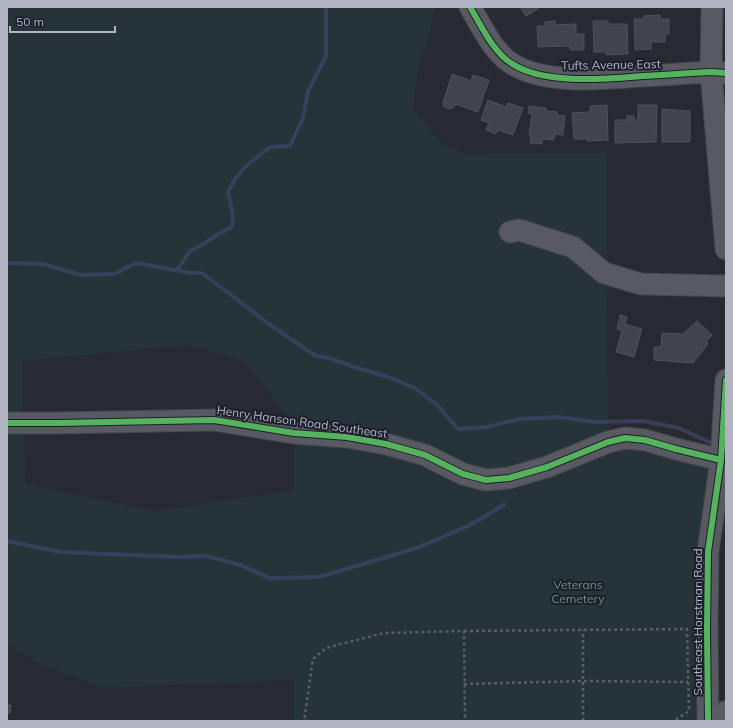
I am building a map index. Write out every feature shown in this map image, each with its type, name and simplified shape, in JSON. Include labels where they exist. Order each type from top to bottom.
[{"type":"main road","points":[[710,721],[726,712]]},
{"type":"street","name":"Tufts Avenue East","points":[[470,7],[498,51],[510,63],[528,72],[558,78],[612,78],[719,72]]},
{"type":"street","points":[[712,7],[719,72],[726,249]]},
{"type":"street","points":[[510,232],[519,230],[573,247],[604,273],[641,284],[726,286]]},
{"type":"street","name":"Southeast Horstman Road","points":[[710,721],[707,614],[708,552],[718,536],[726,380]]},
{"type":"street","name":"Henry Hanson Road Southeast","points":[[7,423],[214,420],[294,433],[347,437],[386,444],[425,455],[463,474],[486,480],[509,478],[548,467],[608,442],[625,438],[645,440],[676,450],[721,460]]},
{"type":"path","points":[[307,721],[304,721],[313,659],[326,648],[384,633],[687,629],[689,711],[674,721]]},
{"type":"path","points":[[583,630],[583,721]]},
{"type":"path","points":[[464,631],[465,721]]},
{"type":"path","points":[[464,684],[583,681],[688,682]]},
{"type":"green space","name":"Veterans Cemetery","points":[[7,7],[435,7],[428,40],[418,68],[413,110],[442,143],[465,154],[607,153],[608,434],[536,465],[487,475],[469,469],[427,448],[343,431],[296,426],[244,361],[188,345],[22,361],[25,484],[154,511],[294,490],[294,433],[344,437],[393,445],[425,455],[455,470],[478,479],[486,480],[498,480],[524,475],[564,461],[610,442],[624,439],[644,440],[677,450],[721,460],[708,552],[708,721],[294,721],[294,680],[104,688],[39,664],[7,644]]},
{"type":"building","points":[[520,7],[539,7],[539,8],[526,16]]},
{"type":"building","points":[[660,15],[660,19],[669,19],[669,34],[665,35],[665,42],[651,42],[651,49],[635,50],[634,19],[644,19],[644,16]]},
{"type":"building","points":[[555,21],[555,25],[576,24],[576,34],[584,34],[584,50],[570,50],[570,46],[538,47],[537,26],[545,26],[545,22]]},
{"type":"building","points":[[593,21],[608,21],[608,24],[627,24],[628,54],[606,55],[606,52],[594,52]]},
{"type":"building","points":[[452,74],[471,81],[473,75],[489,80],[478,112],[455,104],[454,107],[449,109],[444,107],[443,103]]},
{"type":"building","points":[[488,100],[506,107],[508,103],[523,108],[513,135],[498,130],[496,134],[486,130],[489,123],[481,120]]},
{"type":"building","points":[[607,105],[608,140],[587,141],[587,139],[574,139],[572,113],[590,112],[590,106]]},
{"type":"building","points":[[638,105],[657,105],[656,142],[615,143],[615,120],[627,120],[627,116],[634,116],[634,120],[638,120]]},
{"type":"building","points":[[529,106],[546,108],[546,111],[557,112],[557,115],[565,116],[563,135],[555,134],[554,140],[542,139],[542,144],[530,143],[531,135],[529,135],[532,114],[528,113]]},
{"type":"building","points":[[662,109],[690,111],[690,142],[662,142]]},
{"type":"building","points":[[620,315],[627,317],[625,324],[642,329],[634,357],[616,352],[622,331],[617,329]]},
{"type":"building","points":[[697,321],[712,335],[706,341],[708,344],[693,363],[654,360],[654,347],[661,347],[662,333],[683,334]]},
{"type":"building","points":[[7,705],[11,705],[10,713],[7,713]]},
{"type":"waterway","points":[[177,270],[190,251],[232,227],[233,215],[228,192],[235,179],[245,167],[270,147],[290,146],[303,118],[308,91],[326,56],[326,7]]},
{"type":"waterway","points":[[7,263],[43,264],[81,275],[114,274],[136,263],[191,273],[202,273],[269,324],[316,356],[329,358],[388,377],[415,388],[438,406],[458,429],[487,427],[519,419],[559,417],[595,422],[643,421],[679,428],[709,442]]},
{"type":"waterway","points":[[7,541],[60,552],[178,557],[206,556],[241,565],[269,578],[319,577],[417,548],[468,526],[504,505]]},
{"type":"cycle path","points":[[470,7],[488,38],[505,58],[524,70],[540,75],[556,78],[592,79],[711,72],[726,73]]},
{"type":"cycle path","points":[[708,721],[708,552],[721,460],[726,380]]},
{"type":"cycle path","points":[[7,423],[214,420],[294,433],[347,437],[386,444],[425,455],[463,474],[486,480],[509,478],[547,467],[608,442],[625,438],[645,440],[721,460]]}]
